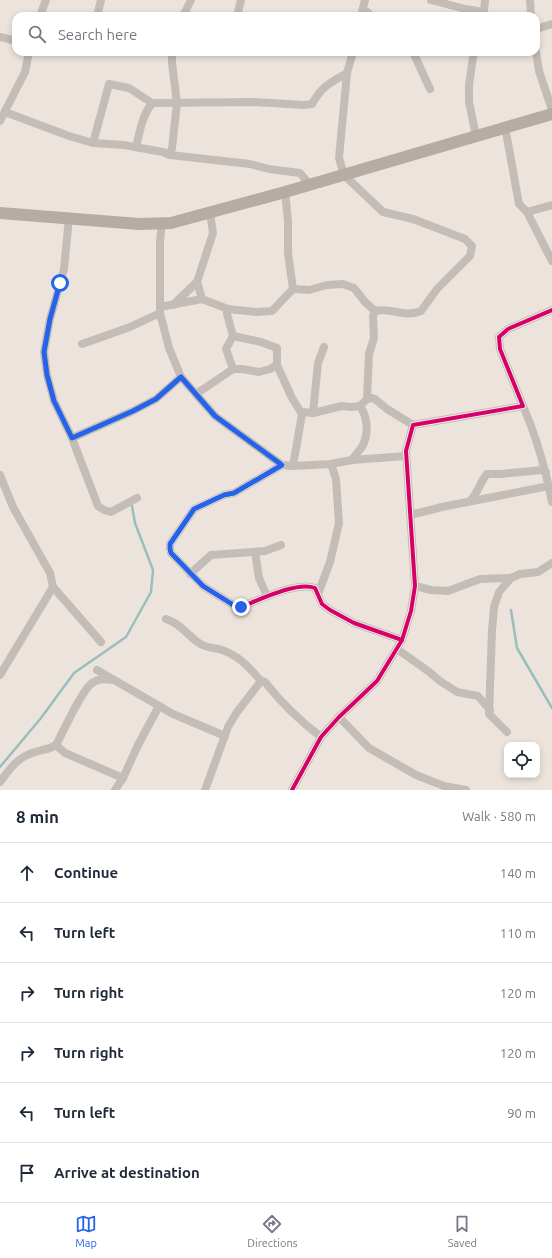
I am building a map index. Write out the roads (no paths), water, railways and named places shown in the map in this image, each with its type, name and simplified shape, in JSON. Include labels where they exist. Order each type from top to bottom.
[{"type":"main road","points":[[0,213],[139,224],[171,222],[210,213],[310,185],[552,114]]},
{"type":"street","points":[[42,12],[46,0]]},
{"type":"street","points":[[98,12],[101,0]]},
{"type":"street","points":[[185,12],[191,0]]},
{"type":"street","points":[[238,12],[242,0]]},
{"type":"street","points":[[362,12],[365,0]]},
{"type":"street","points":[[431,0],[476,12]]},
{"type":"street","points":[[484,12],[485,0]]},
{"type":"street","points":[[530,0],[531,12]]},
{"type":"street","points":[[540,28],[552,24]]},
{"type":"street","points":[[0,37],[12,40]]},
{"type":"street","points":[[0,121],[6,112],[25,72],[28,56]]},
{"type":"street","points":[[170,155],[177,103],[172,56]]},
{"type":"street","points":[[352,56],[347,73],[339,158],[344,175],[383,212],[413,219],[465,239],[472,246],[470,256],[437,289],[421,311],[408,314],[381,309],[375,311]]},
{"type":"street","points":[[415,56],[430,89]]},
{"type":"street","points":[[473,56],[469,85],[469,102],[476,136]]},
{"type":"street","points":[[537,56],[539,71],[552,110]]},
{"type":"street","points":[[93,143],[109,84],[129,88],[152,102],[177,103],[234,101],[294,105],[312,104],[316,96],[325,85],[347,73]]},
{"type":"street","points":[[136,147],[141,124],[146,111],[152,102]]},
{"type":"street","points":[[6,112],[69,136],[93,143],[124,145],[164,152],[170,155],[250,164],[269,169],[300,173],[310,185]]},
{"type":"street","points":[[505,127],[518,204],[527,212],[552,261]]},
{"type":"street","points":[[285,192],[288,221],[288,253],[293,289]]},
{"type":"street","points":[[527,212],[552,205]]},
{"type":"street","points":[[172,305],[197,282],[213,233],[210,213]]},
{"type":"street","points":[[68,218],[64,269],[50,319],[44,352],[47,375],[54,401],[72,438],[98,506],[111,512],[137,498]]},
{"type":"street","points":[[162,223],[160,241],[160,310],[169,348],[181,377],[215,416],[282,465],[293,466],[331,464],[352,460],[406,456]]},
{"type":"street","points":[[197,282],[202,299]]},
{"type":"street","points":[[82,344],[130,328],[160,310],[172,305],[202,299],[228,309],[256,312],[272,311],[293,289],[309,290],[327,285],[343,284],[354,288],[364,302],[375,311]]},
{"type":"street","points":[[228,309],[227,314],[234,336],[226,349],[233,369]]},
{"type":"street","points":[[552,310],[508,329],[499,337],[500,349],[535,432],[546,472],[552,502]]},
{"type":"street","points":[[301,412],[313,413],[342,406],[360,406],[367,398],[369,354],[374,338],[373,316],[375,311]]},
{"type":"street","points":[[234,336],[261,342],[277,348],[278,365],[292,398],[301,412],[293,466]]},
{"type":"street","points":[[313,413],[318,363],[324,347]]},
{"type":"street","points":[[196,394],[233,369],[259,372],[270,370],[278,365]]},
{"type":"street","points":[[72,438],[156,399],[181,377]]},
{"type":"street","points":[[367,398],[376,399],[387,409],[413,425],[523,406]]},
{"type":"street","points":[[352,460],[361,448],[365,438],[366,419],[360,406]]},
{"type":"street","points":[[294,789],[321,737],[339,717],[377,681],[402,640],[411,611],[415,586],[406,456],[413,425]]},
{"type":"street","points":[[318,594],[330,562],[338,523],[336,479],[331,464]]},
{"type":"street","points":[[282,465],[234,493],[224,495],[194,509],[170,544],[171,553],[203,586],[235,606],[241,607],[267,596],[302,586],[309,586],[315,588],[322,604],[354,623],[402,640]]},
{"type":"street","points":[[469,502],[476,495],[482,479],[487,474],[542,470],[546,472]]},
{"type":"street","points":[[0,476],[13,507],[50,573],[53,587],[101,642]]},
{"type":"street","points":[[410,515],[549,486]]},
{"type":"street","points":[[190,574],[211,555],[265,551],[281,546]]},
{"type":"street","points":[[255,552],[259,578],[267,596]]},
{"type":"street","points":[[415,586],[431,590],[448,590],[480,579],[511,578],[520,574],[538,572],[552,563]]},
{"type":"street","points":[[507,732],[489,714],[494,607],[499,592],[511,578]]},
{"type":"street","points":[[0,675],[53,587]]},
{"type":"street","points":[[166,619],[174,621],[197,642],[208,648],[220,649],[237,657],[265,682],[280,701],[303,723],[321,737]]},
{"type":"street","points":[[397,649],[457,692],[478,696],[490,710]]},
{"type":"street","points":[[97,670],[173,714],[225,736]]},
{"type":"street","points":[[0,782],[10,768],[20,758],[33,752],[50,749],[56,745],[83,694],[91,683],[101,679],[113,680]]},
{"type":"street","points":[[205,790],[228,726],[262,680]]},
{"type":"street","points":[[115,790],[123,778],[159,706]]},
{"type":"street","points":[[339,717],[369,748],[436,786],[466,790]]},
{"type":"street","points":[[56,745],[65,753],[123,778]]},
{"type":"waterway","points":[[0,767],[41,718],[74,673],[126,637],[151,592],[153,570],[135,523],[132,506]]},
{"type":"waterway","points":[[511,610],[517,648],[552,708]]}]
